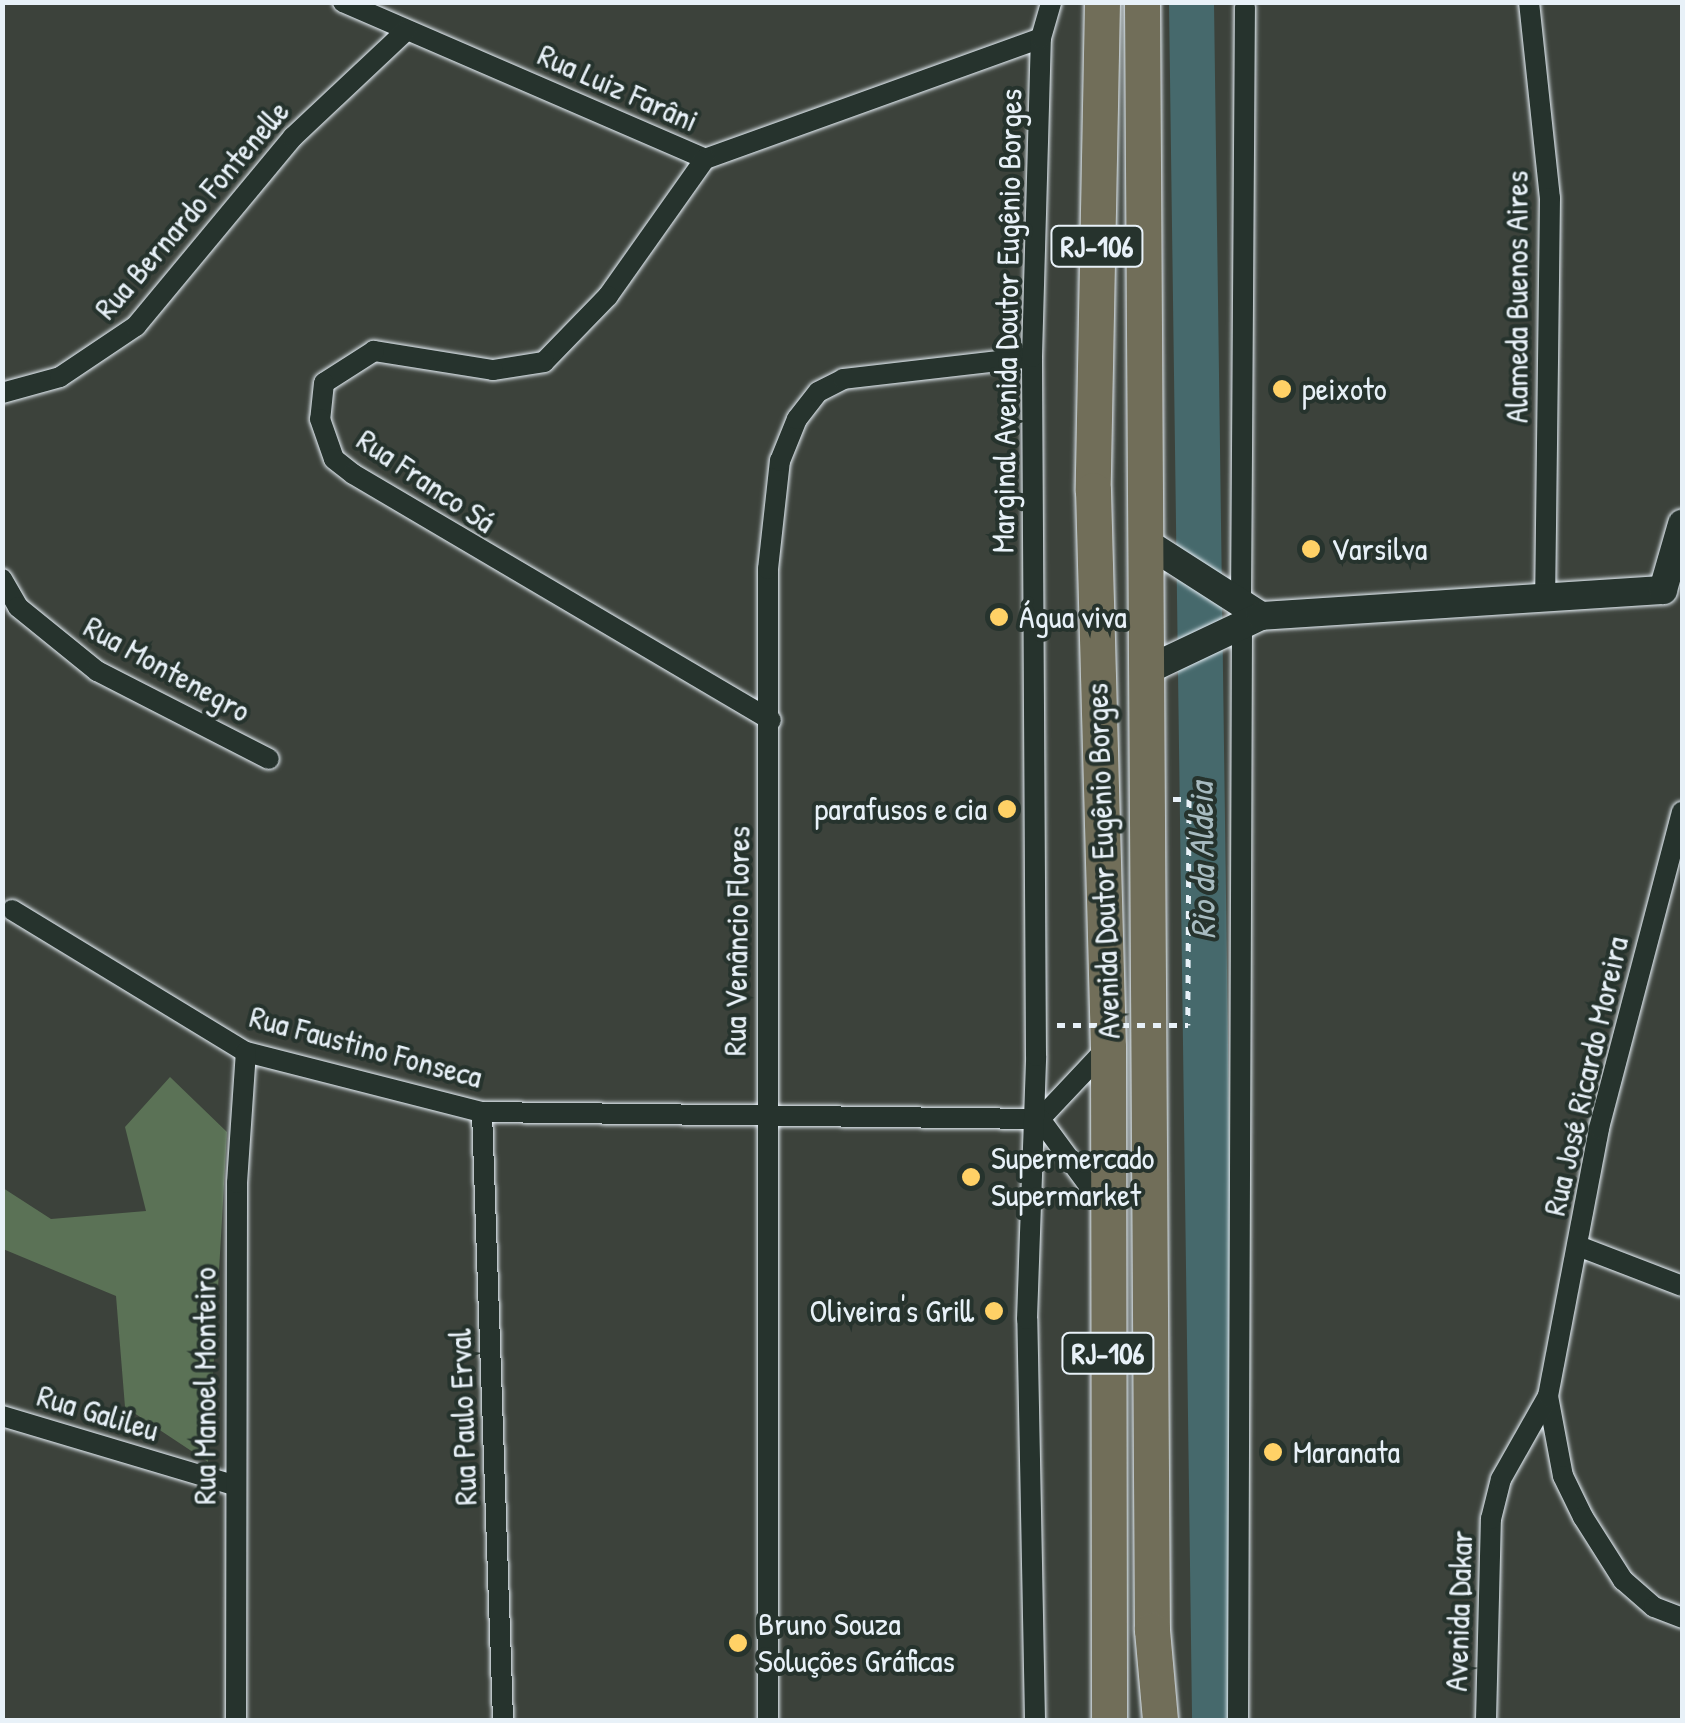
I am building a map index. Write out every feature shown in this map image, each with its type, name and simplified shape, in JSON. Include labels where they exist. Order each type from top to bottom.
[{"type":"highway","name":"Avenida Doutor Eugênio Borges","points":[[1102,2],[1092,490],[1108,1047],[1109,1720]]},
{"type":"highway","name":"Avenida Doutor Eugênio Borges","points":[[1142,2],[1144,541],[1158,665],[1148,800],[1157,1716]]},
{"type":"street","name":"Rua Luiz Farâni","points":[[343,2],[705,159],[1041,38]]},
{"type":"street","name":"Marginal Avenida Doutor Eugênio Borges","points":[[1035,1720],[1027,1319],[1036,1119],[1032,357],[1041,38],[1051,2]]},
{"type":"street","name":"Alameda Buenos Aires","points":[[1529,2],[1550,198],[1545,592]]},
{"type":"street","points":[[1238,1720],[1239,614],[1245,7]]},
{"type":"street","name":"Rua Bernardo Fontenelle","points":[[2,393],[60,377],[136,326],[293,137],[406,31]]},
{"type":"street","name":"Rua Franco Sá","points":[[705,159],[608,296],[544,362],[493,370],[374,351],[336,369],[318,399],[320,419],[334,459],[353,474],[770,720]]},
{"type":"street","name":"Rua Venâncio Flores","points":[[768,1720],[765,1117],[770,512],[797,419],[818,392],[843,379],[1032,357]]},
{"type":"street","points":[[1158,665],[1239,614],[1545,592],[1672,592],[1682,524]]},
{"type":"street","points":[[1144,541],[1239,614]]},
{"type":"street","name":"Rua Montenegro","points":[[2,580],[18,607],[96,671],[269,759]]},
{"type":"street","name":"Rua José Ricardo Moreira","points":[[1682,812],[1598,1128],[1578,1246],[1682,1286]]},
{"type":"street","name":"Rua Faustino Fonseca","points":[[12,910],[246,1052],[482,1112],[1036,1119]]},
{"type":"street","points":[[1106,1208],[1036,1119],[1108,1047]]},
{"type":"street","name":"Rua Manoel Monteiro","points":[[236,1720],[234,1485],[246,1052]]},
{"type":"street","name":"Rua Paulo Erval","points":[[482,1112],[503,1720]]},
{"type":"street","points":[[1578,1246],[1548,1396],[1564,1476],[1582,1517],[1624,1580],[1654,1607],[1682,1618]]},
{"type":"street","name":"Avenida Dakar","points":[[1486,1720],[1491,1519],[1502,1479],[1548,1396]]},
{"type":"street","name":"Rua Galileu","points":[[2,1416],[234,1485]]},
{"type":"path","points":[[1057,1007],[1056,1025],[1188,1025],[1189,799],[1148,800]]},
{"type":"green space","points":[[170,1077],[227,1132],[208,1462],[125,1407],[116,1296],[3,1249],[3,1188],[51,1219],[146,1211],[125,1127]]},
{"type":"waterway","name":"Rio da Aldeia","points":[[1191,2],[1214,1720]]},
{"type":"place","name":"peixoto","points":[[1282,389]]},
{"type":"place","name":"Varsilva","points":[[1311,549]]},
{"type":"place","name":"Água viva","points":[[999,617]]},
{"type":"place","name":"parafusos e cia","points":[[1007,809]]},
{"type":"place","name":"Supermercado Supermarket","points":[[971,1177]]},
{"type":"place","name":"Oliveira's Grill","points":[[994,1311]]},
{"type":"place","name":"Maranata","points":[[1273,1452]]},
{"type":"place","name":"Bruno Souza Soluções Gráficas","points":[[738,1643]]}]
